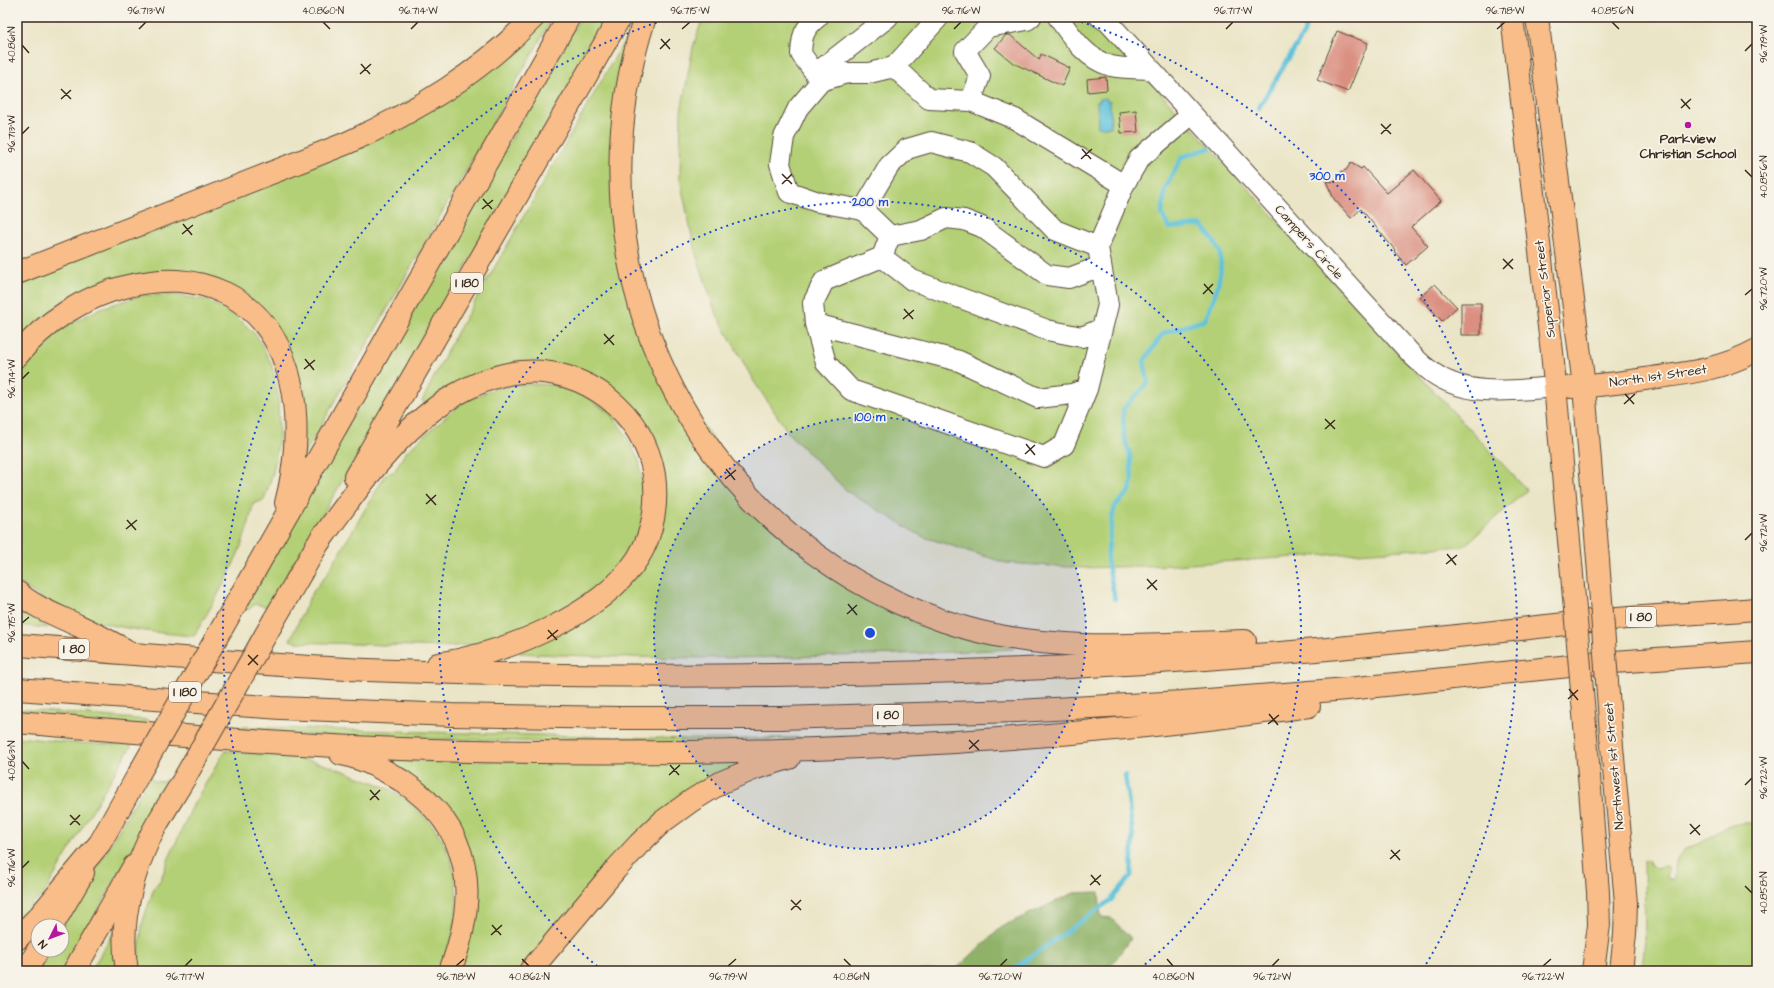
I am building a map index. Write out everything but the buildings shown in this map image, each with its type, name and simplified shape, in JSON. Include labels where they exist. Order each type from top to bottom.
[{"type":"main road","points":[[17,273],[347,143],[388,124],[429,102],[463,78],[499,50],[534,17]]},
{"type":"main road","name":"I 180","points":[[57,918],[570,17]]},
{"type":"main road","name":"I 180","points":[[74,971],[620,17]]},
{"type":"main road","points":[[645,17],[636,45],[626,89],[621,123],[619,163],[620,202],[625,242],[633,281],[644,320],[660,362],[678,398],[701,436],[720,462],[759,506],[793,537],[825,561],[888,598],[930,616],[1007,638],[1052,644],[1092,646],[1324,639],[1526,629]]},
{"type":"main road","name":"Superior Street","points":[[1512,17],[1556,387],[1571,563]]},
{"type":"main road","name":"Superior Street","points":[[1537,17],[1584,386],[1598,560]]},
{"type":"main road","points":[[17,356],[44,329],[66,312],[90,299],[115,289],[146,282],[171,279],[211,286],[235,298],[260,319],[275,340],[283,356],[292,389],[296,428],[294,461],[284,513],[274,536]]},
{"type":"main road","name":"North 1st Street","points":[[1556,387],[1615,384],[1715,368],[1742,358],[1757,350]]},
{"type":"main road","points":[[315,548],[374,470],[410,430],[432,410],[455,395],[479,383],[500,376],[521,372],[542,372],[575,379],[594,388],[612,400],[627,415],[639,432],[648,451],[655,484],[655,505],[648,538],[638,557],[626,574],[614,586],[561,623],[534,636],[493,651],[455,661],[422,667],[390,670],[361,670]]},
{"type":"main road","name":"Northwest 1st Street","points":[[1598,560],[1611,735],[1626,903],[1625,934],[1621,971]]},
{"type":"main road","name":"Northwest 1st Street","points":[[1571,563],[1598,892],[1599,925],[1592,971]]},
{"type":"main road","points":[[17,592],[25,599],[56,616],[77,625],[130,653]]},
{"type":"main road","name":"I 80","points":[[17,646],[130,653],[226,662],[361,670],[485,674],[645,676],[803,675],[964,671],[1221,657],[1396,643],[1596,621],[1757,609]]},
{"type":"main road","name":"I 80","points":[[17,689],[280,708],[452,715],[618,718],[780,718],[1017,711],[1182,702],[1346,689],[1599,664],[1757,652]]},
{"type":"main road","points":[[19,723],[295,744],[399,749],[552,753],[696,753],[851,748],[1003,739],[1136,727],[1280,710],[1404,692],[1511,673]]},
{"type":"main road","points":[[295,744],[356,757],[388,772],[410,786],[441,816],[456,840],[462,854],[468,896],[465,923],[458,950],[450,971]]},
{"type":"main road","points":[[530,971],[638,844],[662,822],[691,801],[722,782],[786,758],[851,748]]},
{"type":"main road","points":[[127,971],[125,941],[131,889],[139,864],[151,836]]},
{"type":"main road","points":[[17,939],[41,914],[100,842]]},
{"type":"main road","points":[[26,971],[33,958]]},
{"type":"street","points":[[818,17],[802,35],[801,54],[818,78]]},
{"type":"street","points":[[888,17],[818,78],[798,108],[784,137],[780,164],[789,192],[818,202],[863,210],[890,236]]},
{"type":"street","points":[[818,78],[847,73],[869,73],[894,67],[939,17]]},
{"type":"street","points":[[972,101],[980,76],[965,50],[988,27],[1027,20],[1031,17]]},
{"type":"street","points":[[1058,17],[1073,39],[1092,58],[1112,66],[1151,69]]},
{"type":"street","name":"Campers Circle","points":[[1100,17],[1108,22],[1408,352],[1433,374],[1459,386],[1479,389],[1498,391],[1556,387]]},
{"type":"street","points":[[894,67],[929,99],[972,101],[1015,119],[1124,185]]},
{"type":"street","points":[[890,236],[882,257],[824,281],[813,303],[815,324],[826,364],[851,390],[1044,457],[1064,445],[1087,389],[1108,305],[1099,256],[1124,185],[1139,159],[1192,114]]},
{"type":"street","points":[[863,210],[889,166],[907,149],[931,142],[970,152],[994,167],[1055,230],[1099,256]]},
{"type":"street","points":[[890,236],[921,230],[946,218],[964,220],[982,227],[1047,276],[1069,278],[1099,256]]},
{"type":"street","points":[[882,257],[912,280],[1047,330],[1082,337],[1102,328]]},
{"type":"street","points":[[815,324],[959,361],[1038,398],[1072,394],[1087,389]]},
{"type":"green space","points":[[543,17],[553,17],[294,473],[301,416],[266,318],[141,274],[17,341],[17,280],[302,168]]},
{"type":"green space","points":[[581,17],[608,17],[371,432],[268,607],[255,604],[248,610],[243,608]]},
{"type":"green space","points":[[703,17],[1091,17],[1412,368],[1527,490],[1464,546],[1174,565],[1084,568],[1006,563],[921,536],[848,492],[790,435],[753,380],[715,311],[695,251],[680,179],[681,112],[693,47]]},
{"type":"green space","points":[[634,24],[615,116],[647,349],[789,542],[1014,649],[828,656],[704,658],[581,656],[519,653],[636,574],[655,453],[555,366],[425,404],[422,401],[450,345]]},
{"type":"green space","points":[[143,295],[175,295],[207,300],[238,318],[257,336],[272,365],[278,396],[279,437],[273,472],[264,500],[253,504],[244,539],[230,572],[194,636],[124,628],[72,614],[41,598],[17,581],[17,376],[35,351],[63,328],[101,308]]},
{"type":"green space","points":[[539,384],[561,386],[585,396],[609,413],[625,433],[639,461],[644,489],[643,525],[628,555],[602,586],[580,602],[514,634],[479,644],[444,647],[295,642],[290,640],[312,593],[327,574],[386,474],[394,472],[405,453],[460,404],[493,389],[512,385]]},
{"type":"green space","points":[[17,607],[48,628],[17,625]]},
{"type":"green space","points":[[17,709],[148,720],[143,727],[17,717]]},
{"type":"green space","points":[[240,727],[690,739],[850,737],[613,744],[239,733]]},
{"type":"green space","points":[[17,737],[75,743],[132,745],[42,897],[33,902],[25,919],[17,928]]},
{"type":"green space","points":[[225,751],[287,756],[327,765],[386,787],[401,796],[418,810],[442,839],[450,856],[454,874],[456,913],[453,934],[440,971],[139,971],[138,962],[142,924],[154,888],[161,879],[194,803]]},
{"type":"green space","points":[[385,760],[764,761],[708,790],[524,971],[459,971],[472,864]]},
{"type":"green space","points":[[150,776],[154,781],[162,782],[173,776],[64,971],[37,971],[44,958],[70,958],[70,918],[68,918]]},
{"type":"green space","points":[[1743,823],[1757,823],[1757,971],[1642,971],[1645,938],[1644,860],[1648,861],[1651,866],[1658,869],[1664,865],[1669,868],[1666,878],[1674,881],[1674,867],[1678,857],[1686,848],[1701,843],[1727,826]]},
{"type":"green space","points":[[1099,892],[1101,917],[1111,918],[1131,938],[1107,971],[911,971],[956,969],[1003,926],[1074,893]]},
{"type":"green space","points":[[126,910],[119,971],[91,971]]},
{"type":"water","points":[[1106,98],[1107,101],[1110,101],[1111,127],[1098,127],[1097,101]]},
{"type":"waterway","points":[[1258,109],[1304,33],[1309,17]]},
{"type":"waterway","points":[[1115,599],[1107,560],[1112,519],[1115,506],[1130,491],[1132,479],[1130,454],[1124,438],[1123,409],[1148,383],[1144,361],[1163,333],[1205,320],[1215,294],[1220,275],[1221,265],[1218,248],[1202,225],[1169,228],[1162,214],[1165,189],[1182,157],[1210,148]]},
{"type":"waterway","points":[[1011,971],[1111,900],[1131,876],[1133,836],[1125,775]]},
{"type":"place","name":"Parkview Christian School","points":[[1688,125]]}]
